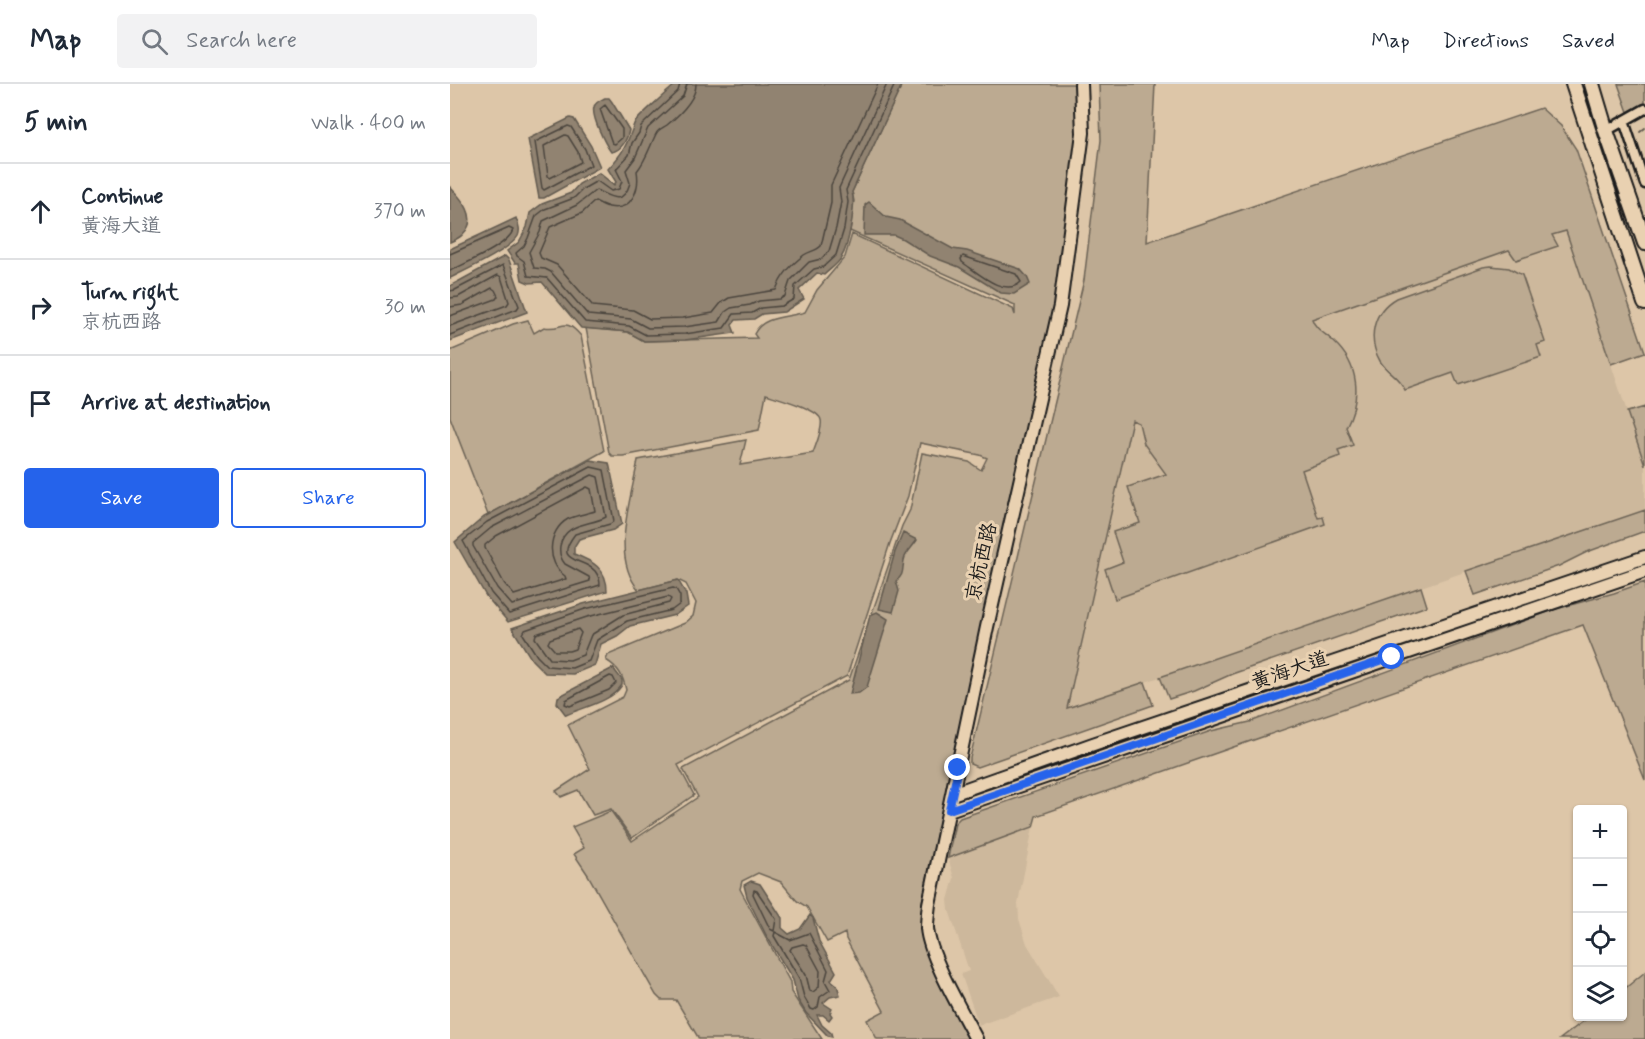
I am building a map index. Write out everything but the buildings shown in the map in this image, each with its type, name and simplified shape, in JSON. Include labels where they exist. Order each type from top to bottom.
[{"type":"main road","name":"京杭西路","points":[[976,1039],[930,944],[927,927],[929,904],[987,627],[1060,306],[1083,133],[1081,84]]},
{"type":"main road","points":[[1574,84],[1645,303]]},
{"type":"main road","points":[[1592,84],[1645,243]]},
{"type":"main road","name":"黄海大道","points":[[952,794],[1645,556]]},
{"type":"main road","name":"黄海大道","points":[[949,810],[1645,571]]},
{"type":"street","points":[[1606,131],[1645,109]]},
{"type":"street","points":[[1624,121],[1645,184]]},
{"type":"shaded area","points":[[902,84],[1077,84],[1080,126],[1053,319],[978,642],[922,902],[922,928],[971,1039],[877,1039],[867,1020],[884,1011],[845,933],[827,942],[807,907],[797,901],[781,882],[758,873],[742,881],[740,889],[790,982],[791,992],[822,1039],[699,1039],[676,1000],[661,1000],[656,995],[574,854],[584,848],[572,827],[611,811],[632,841],[698,797],[683,769],[849,680],[902,526],[910,510],[922,453],[969,462],[981,470],[987,458],[920,443],[908,496],[890,543],[847,676],[678,765],[694,795],[632,838],[611,809],[593,815],[578,790],[561,797],[556,791],[590,769],[568,725],[623,697],[626,690],[620,673],[606,660],[608,655],[685,623],[693,616],[696,603],[686,584],[678,580],[639,590],[630,577],[624,545],[625,528],[638,460],[746,440],[740,465],[813,453],[819,436],[821,420],[813,412],[797,404],[766,394],[759,430],[623,456],[612,456],[609,453],[586,328],[628,332],[644,341],[757,338],[754,334],[763,323],[805,312],[817,290],[845,257],[852,234],[1013,309],[1015,315],[1015,305],[850,231],[854,201],[852,192]]},
{"type":"shaded area","points":[[1099,84],[1155,84],[1147,242],[1541,108],[1561,126],[1576,149],[1645,352],[1611,364],[1566,231],[1552,235],[1558,246],[1516,260],[1509,250],[1312,319],[1318,329],[1334,342],[1349,361],[1356,393],[1346,427],[1353,445],[1338,450],[1340,456],[1302,470],[1318,518],[1323,517],[1325,524],[1115,599],[1105,569],[1123,562],[1113,532],[1140,523],[1128,487],[1166,474],[1144,444],[1139,423],[1132,420],[1067,708],[1145,682],[1153,705],[977,767],[970,764],[970,758],[1084,280],[1101,140]]},
{"type":"shaded area","points":[[1618,84],[1645,84],[1645,103],[1628,112]]},
{"type":"shaded area","points":[[1566,231],[1645,465],[1645,510],[1067,709],[1141,379],[1509,250],[1516,260],[1557,247],[1551,235]]},
{"type":"shaded area","points":[[1491,266],[1509,268],[1522,275],[1545,342],[1537,345],[1541,357],[1458,385],[1453,373],[1405,390],[1400,381],[1383,365],[1376,352],[1374,326],[1382,310],[1396,298]]},
{"type":"shaded area","points":[[528,320],[534,333],[544,327],[567,325],[581,336],[604,451],[488,515],[450,417],[450,351],[513,324]]},
{"type":"shaded area","points":[[1645,407],[1645,465],[1627,412]]},
{"type":"shaded area","points":[[1645,510],[1645,531],[1587,552],[1559,566],[1475,595],[1466,571]]},
{"type":"shaded area","points":[[1645,582],[1645,780],[1583,625],[1036,816],[1033,827],[948,858],[955,823],[960,818],[1211,731],[1250,722],[1556,609]]},
{"type":"shaded area","points":[[1421,587],[1427,606],[1232,674],[1194,691],[1169,699],[1160,677]]},
{"type":"shaded area","points":[[1033,827],[1018,903],[1019,919],[1027,944],[1059,997],[979,1025],[961,974],[969,971],[949,910],[948,900],[954,878],[948,858]]},
{"type":"shaded area","points":[[1645,972],[1645,1039],[1560,1039],[1584,1021],[1627,1021],[1627,987]]},
{"type":"water","points":[[676,84],[900,84],[900,89],[852,192],[852,215],[844,252],[838,262],[824,275],[817,273],[799,290],[804,299],[784,312],[762,314],[754,319],[736,320],[732,325],[735,333],[685,340],[644,341],[628,332],[581,328],[542,282],[529,283],[522,280],[519,263],[515,263],[507,251],[519,242],[527,227],[530,213],[542,204],[571,193],[579,184],[599,173],[614,185],[616,182],[608,169],[624,148],[634,124]]},
{"type":"water","points":[[609,98],[612,102],[629,130],[623,144],[618,150],[611,152],[599,130],[594,111],[598,101]]},
{"type":"water","points":[[570,118],[574,119],[591,146],[600,167],[544,198],[539,198],[528,139]]},
{"type":"water","points":[[450,187],[467,209],[470,221],[462,235],[450,242]]},
{"type":"water","points":[[869,202],[886,217],[900,220],[953,249],[967,251],[1020,269],[1030,284],[1014,294],[1001,293],[959,267],[930,256],[894,235],[864,235],[865,205]]},
{"type":"water","points":[[516,218],[519,231],[513,241],[487,259],[450,278],[450,249]]},
{"type":"water","points":[[505,256],[509,260],[527,312],[450,341],[450,286]]},
{"type":"water","points":[[590,460],[609,463],[622,524],[613,530],[579,539],[574,547],[574,554],[597,566],[604,577],[607,591],[508,622],[486,596],[455,542],[484,517]]},
{"type":"water","points":[[903,533],[917,540],[906,555],[902,573],[896,581],[899,591],[893,612],[879,609],[895,552]]},
{"type":"water","points":[[678,580],[686,594],[688,606],[675,615],[630,626],[601,644],[595,665],[573,674],[545,673],[532,660],[512,628],[583,604]]},
{"type":"water","points":[[877,612],[888,619],[867,687],[859,693],[850,694],[870,615]]},
{"type":"water","points":[[613,668],[622,680],[622,685],[617,691],[604,700],[566,715],[557,703],[558,697]]},
{"type":"water","points":[[751,881],[760,884],[782,918],[782,928],[789,934],[800,929],[810,915],[813,918],[819,941],[836,972],[831,980],[837,985],[840,995],[830,997],[823,1003],[832,1009],[830,1013],[832,1016],[829,1020],[823,1015],[817,1015],[832,1037],[828,1036],[806,1013],[798,1000],[793,980],[766,935],[747,897],[744,885]]},
{"type":"waterway","points":[[1640,132],[1645,128]]},
{"type":"route","points":[[958,768],[949,810],[1392,657]]}]
